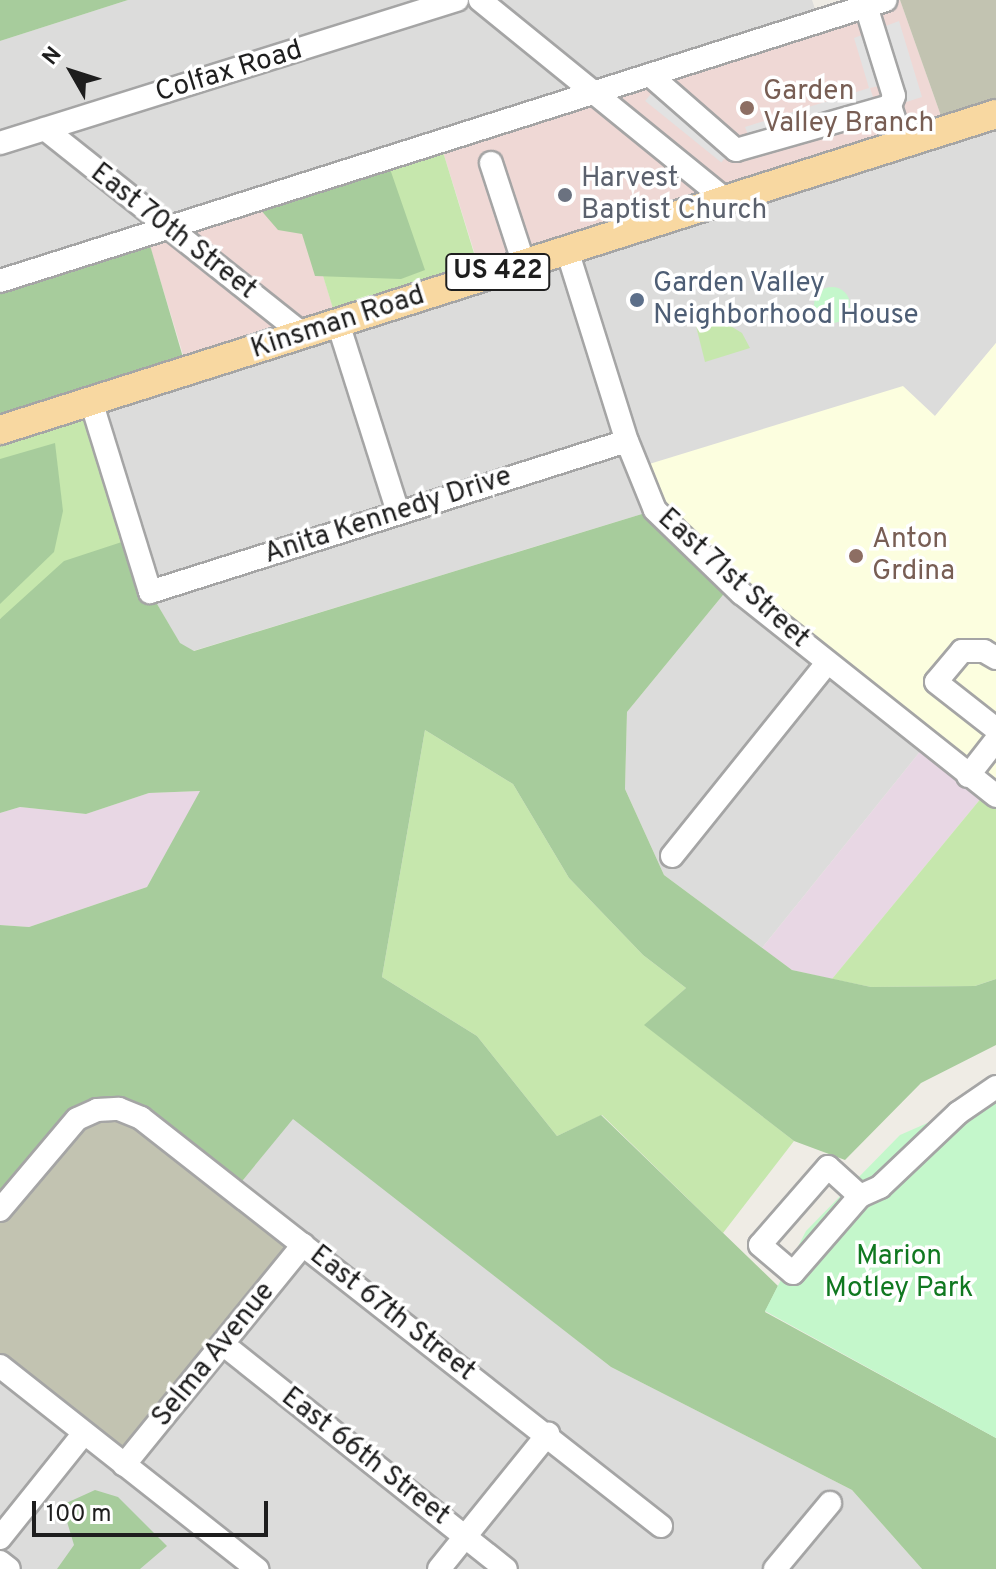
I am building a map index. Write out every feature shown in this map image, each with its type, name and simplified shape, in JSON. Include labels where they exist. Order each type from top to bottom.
[{"type":"main road","name":"Kinsman Road","points":[[0,430],[996,114]]},
{"type":"street","name":"Colfax Road","points":[[0,143],[457,0]]},
{"type":"street","points":[[480,0],[726,200]]},
{"type":"street","points":[[0,281],[876,3],[894,96],[890,106],[902,144]]},
{"type":"street","points":[[650,75],[736,150],[890,106]]},
{"type":"street","name":"East 70th Street","points":[[45,129],[303,334]]},
{"type":"street","points":[[491,163],[524,264]]},
{"type":"street","name":"East 71st Street","points":[[567,250],[627,441],[655,510],[741,593],[991,794]]},
{"type":"street","points":[[338,323],[398,512]]},
{"type":"street","name":"Anita Kennedy Drive","points":[[91,401],[150,592],[627,441]]},
{"type":"street","points":[[996,658],[984,651],[962,651],[936,682],[996,729]]},
{"type":"street","points":[[672,856],[827,663]]},
{"type":"street","points":[[968,776],[996,740]]},
{"type":"street","points":[[860,1196],[828,1167],[760,1245],[793,1273],[860,1196],[880,1187],[958,1113],[996,1087]]},
{"type":"street","name":"East 67th Street","points":[[0,1210],[77,1119],[97,1110],[119,1109],[151,1126],[548,1434],[661,1526]]},
{"type":"street","name":"Selma Avenue","points":[[124,1465],[303,1245]]},
{"type":"street","name":"East 66th Street","points":[[224,1345],[506,1569]]},
{"type":"street","points":[[0,1366],[257,1569]]},
{"type":"street","points":[[0,1538],[84,1433]]},
{"type":"street","points":[[439,1569],[548,1434]]},
{"type":"street","points":[[775,1569],[830,1503]]},
{"type":"street","points":[[0,1506],[23,1510]]},
{"type":"street","points":[[0,1562],[9,1569]]},
{"type":"shaded area","points":[[128,0],[812,0],[819,21],[0,281],[0,41]]},
{"type":"shaded area","points":[[886,0],[900,0],[946,130],[482,277],[440,142]]},
{"type":"shaded area","points":[[900,0],[996,0],[996,114],[946,130]]},
{"type":"shaded area","points":[[899,21],[922,97],[903,103],[883,85],[870,88],[874,100],[750,140],[745,127],[869,88],[854,38]]},
{"type":"shaded area","points":[[654,90],[730,152],[721,163],[645,101]]},
{"type":"shaded area","points":[[996,128],[996,343],[935,416],[655,510],[193,651],[180,644],[150,592],[91,401]]},
{"type":"shaded area","points":[[296,187],[338,323],[187,369],[146,233]]},
{"type":"shaded area","name":"Anton Grdina","points":[[996,343],[996,785],[758,595],[661,504],[646,465],[903,386],[935,416]]},
{"type":"shaded area","points":[[732,584],[927,743],[762,948],[664,875],[625,789],[627,712]]},
{"type":"shaded area","points":[[927,743],[987,791],[832,979],[792,970],[762,948]]},
{"type":"shaded area","points":[[201,791],[147,887],[29,927],[0,925],[0,813],[20,807],[86,814],[149,793]]},
{"type":"shaded area","points":[[119,1109],[303,1245],[124,1465],[0,1369],[0,1210],[77,1119]]},
{"type":"shaded area","points":[[293,1118],[611,1367],[852,1490],[922,1569],[0,1569],[0,1369],[234,1191]]},
{"type":"green space","points":[[0,0],[128,0],[0,41]]},
{"type":"green space","points":[[440,142],[481,277],[337,321],[296,186]]},
{"type":"green space","points":[[389,166],[425,270],[401,279],[315,276],[302,234],[278,230],[259,208]]},
{"type":"green space","points":[[147,235],[187,371],[0,430],[0,281]]},
{"type":"green space","points":[[832,287],[845,292],[850,305],[845,318],[832,323],[819,318],[814,305],[819,292]]},
{"type":"green space","points":[[719,319],[742,333],[750,348],[705,362],[695,322]]},
{"type":"green space","points":[[91,401],[134,538],[0,619],[0,430]]},
{"type":"green space","points":[[55,443],[63,511],[54,552],[0,604],[0,459]]},
{"type":"green space","points":[[655,510],[732,584],[627,712],[625,789],[664,875],[792,970],[871,987],[975,986],[996,979],[996,1045],[921,1083],[845,1160],[794,1141],[644,1025],[686,988],[643,955],[569,878],[513,784],[425,730],[382,977],[477,1036],[557,1136],[601,1115],[778,1286],[765,1312],[996,1438],[996,1569],[922,1569],[852,1490],[611,1367],[293,1119],[234,1191],[171,1140],[97,1110],[0,1210],[0,925],[29,927],[147,887],[200,791],[149,793],[86,814],[20,807],[0,813],[0,619],[64,561],[134,538],[150,592],[180,643],[194,651]]},
{"type":"green space","points":[[425,730],[513,784],[569,878],[643,955],[686,988],[645,1025],[794,1141],[723,1233],[602,1115],[557,1136],[477,1036],[382,977]]},
{"type":"green space","points":[[987,791],[996,795],[996,979],[975,986],[871,987],[832,979]]},
{"type":"green space","name":"Marion Motley Park","points":[[996,1093],[996,1438],[765,1311],[806,1231],[900,1135]]},
{"type":"green space","points":[[95,1490],[118,1497],[167,1546],[140,1569],[57,1569],[74,1545],[62,1505]]},
{"type":"place","name":"Garden Valley Branch","points":[[747,108]]},
{"type":"place","name":"Harvest Baptist Church","points":[[565,195]]},
{"type":"place","name":"Garden Valley Neighborhood House","points":[[637,300]]},
{"type":"place","name":"Anton Grdina","points":[[856,556]]}]
